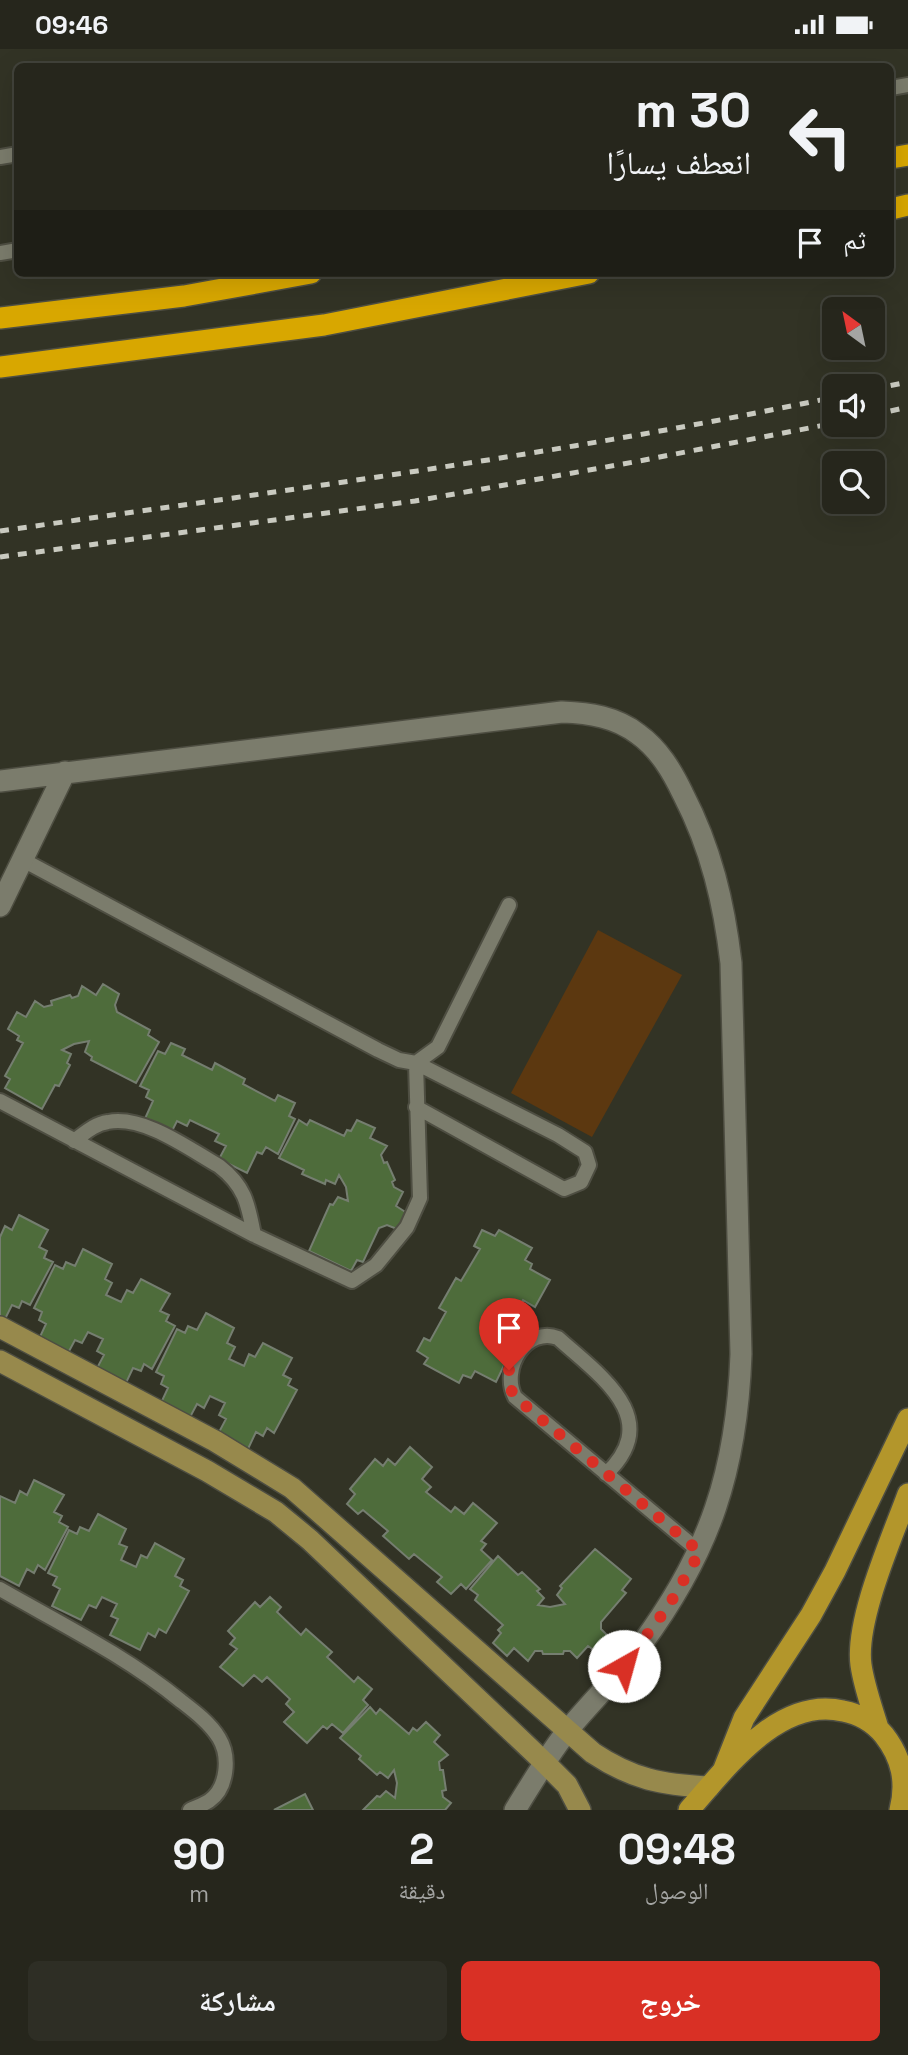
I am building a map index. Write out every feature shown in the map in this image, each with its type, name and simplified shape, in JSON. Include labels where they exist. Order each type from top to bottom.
[{"type":"highway","points":[[0,318],[184,296],[289,277]]},
{"type":"highway","points":[[0,367],[324,325],[569,277]]},
{"type":"main road","points":[[716,1779],[744,1718],[822,1594],[908,1419]]},
{"type":"main road","points":[[878,1728],[860,1664],[864,1628],[872,1593],[908,1495]]},
{"type":"main road","points":[[689,1810],[743,1751],[777,1723],[802,1711],[828,1707],[855,1713],[878,1728],[893,1747],[903,1769],[904,1794],[900,1810]]},
{"type":"street","points":[[0,781],[562,712],[589,713],[615,720],[638,734],[658,752],[696,818],[713,865],[725,914],[731,964],[741,1354],[740,1397],[734,1440],[725,1481],[700,1552],[669,1605],[640,1646],[568,1730],[544,1762],[515,1810]]},
{"type":"street","points":[[0,906],[65,772]]},
{"type":"street","points":[[0,1327],[215,1441],[292,1488],[593,1753],[613,1766],[655,1783],[716,1779]]},
{"type":"street","points":[[0,1361],[207,1471],[276,1512],[310,1540],[544,1762],[567,1785],[580,1810]]},
{"type":"lane","points":[[23,860],[378,1050],[399,1060],[416,1063],[558,1135],[584,1152],[589,1165],[581,1182],[564,1189],[416,1107]]},
{"type":"lane","points":[[416,1063],[438,1047],[509,905]]},
{"type":"lane","points":[[0,1101],[254,1234],[352,1281],[376,1265],[407,1227],[420,1198],[416,1063]]},
{"type":"lane","points":[[74,1141],[91,1128],[107,1122],[128,1121],[145,1126],[229,1174],[247,1200],[254,1234]]},
{"type":"lane","points":[[606,1474],[623,1455],[628,1442],[631,1430],[625,1406],[611,1386],[558,1338],[550,1335],[534,1338],[509,1370],[510,1388],[515,1397],[606,1474],[700,1552]]},
{"type":"lane","points":[[0,1589],[142,1671],[210,1726],[220,1739],[226,1771],[220,1787],[210,1800],[190,1810]]},
{"type":"shaded area","points":[[598,930],[682,975],[592,1137],[511,1093]]},
{"type":"building","points":[[103,984],[119,994],[115,1005],[117,1012],[150,1030],[148,1035],[159,1042],[136,1083],[91,1060],[92,1057],[85,1052],[89,1041],[62,1050],[71,1054],[67,1063],[70,1065],[42,1109],[5,1088],[10,1079],[5,1076],[23,1043],[17,1040],[19,1036],[8,1029],[17,1012],[26,1017],[35,1001],[44,1007],[52,1005],[51,1001],[70,995],[72,998],[78,996],[82,986],[96,995]]},
{"type":"building","points":[[171,1043],[185,1049],[182,1055],[212,1070],[215,1063],[245,1079],[243,1084],[275,1101],[278,1095],[295,1103],[289,1116],[295,1119],[278,1154],[266,1147],[262,1154],[257,1152],[247,1173],[219,1159],[226,1146],[215,1141],[219,1134],[190,1120],[187,1126],[177,1121],[170,1135],[143,1123],[153,1101],[146,1097],[149,1090],[140,1086],[158,1051],[165,1054]]},
{"type":"building","points":[[299,1120],[307,1125],[310,1120],[344,1136],[347,1130],[351,1131],[357,1120],[375,1128],[370,1138],[387,1146],[381,1155],[395,1180],[392,1182],[394,1187],[403,1192],[396,1206],[407,1213],[397,1229],[387,1225],[379,1228],[363,1262],[357,1260],[351,1271],[309,1251],[330,1204],[333,1205],[338,1197],[348,1201],[346,1187],[339,1175],[335,1184],[326,1180],[325,1184],[302,1174],[304,1170],[279,1158]]},
{"type":"building","points":[[19,1215],[48,1230],[39,1247],[47,1251],[44,1258],[53,1262],[30,1305],[22,1301],[19,1308],[12,1305],[4,1321],[0,1319],[0,1237],[5,1226],[12,1230]]},
{"type":"building","points":[[482,1230],[495,1236],[499,1230],[532,1248],[525,1260],[532,1264],[530,1269],[550,1280],[535,1307],[523,1300],[517,1310],[510,1307],[495,1335],[501,1338],[496,1348],[509,1355],[496,1382],[475,1371],[471,1378],[463,1375],[459,1383],[424,1364],[428,1358],[417,1351],[424,1338],[430,1341],[446,1312],[439,1308],[456,1278],[461,1281],[480,1249],[474,1246]]},
{"type":"building","points":[[83,1249],[112,1264],[105,1279],[112,1283],[106,1295],[121,1302],[127,1290],[133,1293],[141,1279],[170,1294],[160,1311],[169,1315],[166,1321],[175,1326],[152,1369],[144,1364],[141,1371],[133,1368],[125,1385],[96,1370],[104,1355],[97,1351],[103,1339],[88,1332],[82,1343],[75,1340],[67,1355],[38,1341],[46,1324],[39,1320],[42,1312],[34,1308],[55,1265],[63,1269],[66,1262],[75,1266]]},
{"type":"building","points":[[206,1313],[234,1328],[227,1343],[235,1347],[229,1359],[244,1366],[249,1354],[255,1357],[263,1343],[292,1358],[283,1375],[291,1379],[288,1385],[297,1390],[274,1433],[267,1428],[263,1436],[256,1432],[248,1449],[218,1434],[226,1419],[219,1415],[225,1403],[210,1396],[204,1408],[197,1404],[189,1419],[160,1405],[168,1388],[161,1384],[164,1376],[156,1372],[177,1329],[185,1333],[188,1326],[197,1330]]},
{"type":"building","points":[[410,1447],[432,1467],[422,1479],[431,1487],[426,1492],[451,1512],[455,1507],[464,1514],[473,1503],[497,1523],[481,1541],[486,1544],[481,1550],[492,1560],[466,1589],[461,1584],[451,1594],[437,1582],[442,1577],[414,1554],[409,1559],[383,1536],[388,1531],[363,1510],[358,1514],[347,1504],[355,1494],[350,1489],[375,1459],[383,1466],[388,1459],[395,1465]]},
{"type":"building","points":[[34,1480],[64,1495],[54,1512],[62,1516],[59,1522],[68,1527],[45,1570],[38,1565],[34,1573],[27,1569],[19,1586],[0,1576],[0,1496],[15,1503],[20,1491],[27,1495]]},
{"type":"building","points":[[98,1514],[126,1529],[119,1544],[127,1547],[121,1560],[136,1567],[141,1555],[147,1558],[155,1543],[184,1559],[175,1576],[183,1580],[180,1586],[189,1591],[166,1633],[159,1629],[155,1637],[148,1633],[140,1650],[110,1635],[118,1619],[111,1616],[117,1604],[102,1597],[96,1608],[89,1605],[81,1620],[52,1606],[60,1589],[53,1585],[57,1577],[48,1573],[69,1530],[77,1534],[80,1527],[89,1531]]},
{"type":"building","points":[[595,1549],[631,1579],[622,1590],[626,1593],[601,1622],[601,1629],[610,1638],[598,1653],[588,1646],[577,1658],[570,1651],[564,1651],[563,1654],[543,1654],[542,1651],[535,1651],[528,1661],[514,1648],[507,1656],[493,1643],[501,1633],[498,1630],[503,1625],[475,1600],[478,1595],[470,1589],[498,1556],[518,1575],[522,1572],[540,1589],[537,1591],[544,1598],[538,1605],[550,1607],[565,1604],[557,1595],[562,1588],[560,1586]]},
{"type":"building","points":[[270,1597],[281,1607],[277,1612],[301,1635],[306,1629],[332,1652],[327,1657],[354,1682],[358,1677],[372,1689],[363,1700],[368,1705],[343,1733],[332,1724],[327,1729],[323,1726],[307,1743],[284,1722],[294,1712],[286,1704],[290,1699],[267,1677],[262,1682],[254,1675],[243,1686],[220,1667],[237,1649],[230,1644],[235,1638],[228,1631],[255,1602],[260,1607]]},
{"type":"building","points":[[370,1707],[376,1714],[380,1709],[409,1734],[413,1728],[417,1731],[426,1722],[440,1735],[434,1742],[448,1755],[439,1762],[446,1790],[442,1791],[443,1797],[451,1803],[445,1810],[363,1810],[386,1791],[395,1798],[397,1783],[394,1770],[388,1778],[380,1772],[377,1775],[359,1759],[361,1756],[340,1738]]},
{"type":"building","points":[[305,1794],[313,1810],[274,1810]]},
{"type":"railway","points":[[885,387],[908,382]]},
{"type":"railway","points":[[0,531],[523,454],[822,400]]},
{"type":"railway","points":[[885,412],[908,407]]},
{"type":"railway","points":[[0,557],[415,501],[822,426]]},
{"type":"route","points":[[509,1370],[510,1388],[515,1397],[700,1552],[669,1605],[624,1666]]}]
